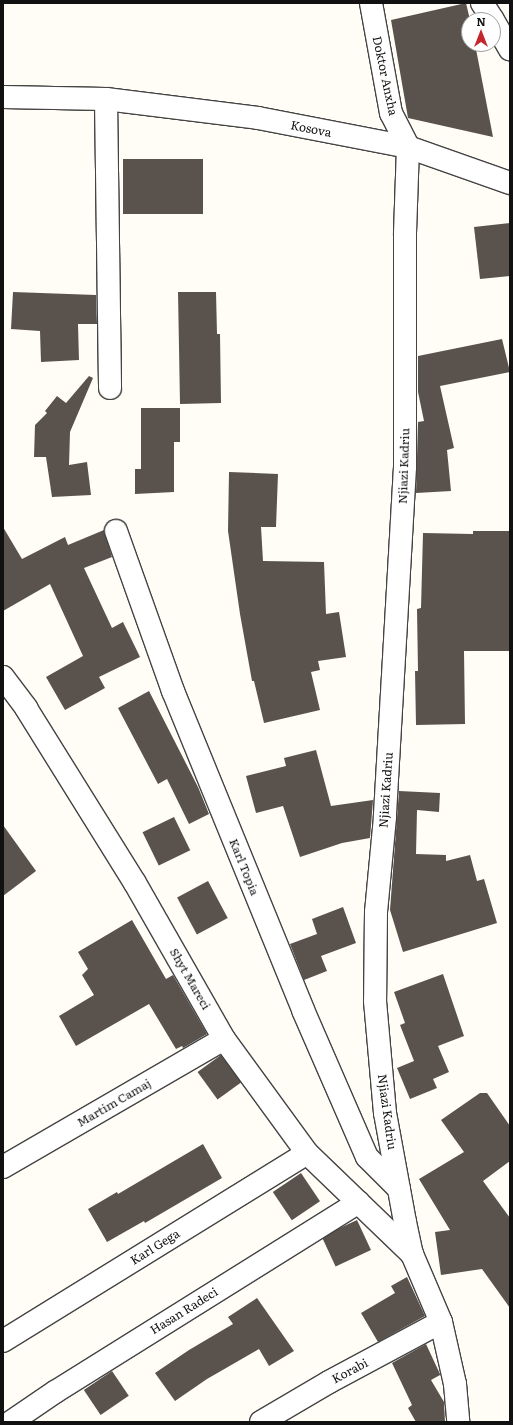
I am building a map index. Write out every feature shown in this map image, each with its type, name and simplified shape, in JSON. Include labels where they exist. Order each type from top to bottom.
[{"type":"street","name":"Doktor Anxha","points":[[371,3],[390,113],[408,147]]},
{"type":"street","points":[[482,3],[488,12]]},
{"type":"street","points":[[501,34],[510,49]]},
{"type":"street","name":"Kosova","points":[[3,97],[106,99],[258,118],[408,147],[510,183]]},
{"type":"street","points":[[106,99],[110,388]]},
{"type":"street","name":"Njiazi Kadriu","points":[[408,147],[406,236],[406,467],[385,817],[376,912],[375,1001],[385,1113],[399,1189],[412,1254],[441,1322],[455,1384],[458,1422]]},
{"type":"street","name":"Karl Topia","points":[[116,531],[173,691],[303,1010],[367,1157],[399,1189]]},
{"type":"street","name":"Shyt Mareci","points":[[3,678],[26,708],[135,883],[224,1039],[307,1153],[412,1254]]},
{"type":"street","name":"Martim Camaj","points":[[3,1167],[224,1039]]},
{"type":"street","name":"Karl Gega","points":[[3,1341],[307,1153]]},
{"type":"street","name":"Hasan Radeci","points":[[11,1422],[55,1392],[359,1202]]},
{"type":"street","name":"Korabi","points":[[261,1422],[329,1382],[441,1322]]},
{"type":"building","points":[[466,3],[468,12],[461,12],[461,52],[477,52],[493,137],[408,118],[391,20]]},
{"type":"building","points":[[123,159],[203,159],[203,214],[123,214]]},
{"type":"building","points":[[510,223],[510,276],[480,279],[474,227]]},
{"type":"building","points":[[13,292],[96,295],[97,324],[78,324],[79,360],[41,362],[40,331],[11,329]]},
{"type":"building","points":[[178,292],[216,292],[217,334],[220,334],[221,403],[180,404]]},
{"type":"building","points":[[502,339],[510,372],[440,386],[454,448],[447,450],[451,491],[416,493],[418,422],[424,421],[418,392],[418,356]]},
{"type":"building","points":[[89,376],[93,378],[70,432],[69,465],[87,462],[91,495],[52,497],[46,457],[34,457],[35,425],[47,413],[45,411],[57,396],[66,403]]},
{"type":"building","points":[[141,408],[180,408],[180,442],[174,442],[174,492],[135,494],[135,469],[141,469]]},
{"type":"building","points":[[229,472],[278,474],[276,527],[261,527],[263,561],[324,562],[326,614],[339,612],[346,657],[318,661],[320,670],[311,672],[320,710],[264,723],[254,681],[252,681],[240,614],[228,531]]},
{"type":"building","points":[[3,527],[22,559],[65,537],[68,545],[104,530],[112,557],[84,568],[112,628],[123,622],[140,657],[99,677],[105,688],[65,710],[46,677],[83,656],[50,584],[3,611]]},
{"type":"building","points":[[473,531],[510,531],[510,651],[464,651],[465,724],[416,725],[415,671],[418,671],[417,609],[421,608],[423,533],[473,534]]},
{"type":"building","points":[[149,691],[198,787],[209,814],[189,824],[167,779],[158,784],[118,708]]},
{"type":"building","points":[[316,750],[331,806],[373,800],[370,838],[342,843],[300,857],[283,806],[256,813],[246,776],[286,766],[284,758]]},
{"type":"building","points":[[399,791],[440,793],[439,812],[417,810],[416,854],[446,855],[446,861],[470,855],[477,881],[484,879],[497,923],[403,952],[390,910]]},
{"type":"building","points":[[174,817],[190,850],[159,866],[143,832]]},
{"type":"building","points":[[3,825],[36,871],[3,896]]},
{"type":"building","points":[[208,881],[228,918],[197,935],[177,897]]},
{"type":"building","points":[[343,907],[356,943],[321,956],[327,971],[304,980],[290,944],[317,934],[312,919]]},
{"type":"building","points":[[132,920],[166,979],[173,975],[207,1034],[183,1048],[182,1046],[176,1049],[149,1004],[76,1046],[59,1016],[94,995],[82,975],[88,969],[78,952]]},
{"type":"building","points":[[443,974],[464,1036],[438,1046],[449,1072],[433,1079],[437,1088],[410,1099],[397,1068],[414,1061],[400,1025],[405,1023],[394,992]]},
{"type":"building","points":[[221,1055],[241,1083],[218,1100],[198,1072]]},
{"type":"building","points":[[480,1093],[487,1093],[510,1126],[510,1161],[483,1181],[510,1218],[510,1308],[482,1269],[441,1275],[435,1232],[450,1230],[419,1179],[464,1152],[441,1120]]},
{"type":"building","points":[[203,1144],[222,1178],[145,1223],[144,1221],[107,1242],[88,1209],[117,1192],[118,1194]]},
{"type":"building","points":[[301,1173],[320,1201],[292,1220],[273,1192]]},
{"type":"building","points":[[357,1220],[371,1250],[336,1266],[322,1236]]},
{"type":"building","points":[[407,1277],[425,1316],[378,1342],[361,1313],[395,1293],[391,1286]]},
{"type":"building","points":[[257,1298],[294,1351],[269,1366],[259,1349],[207,1379],[175,1401],[155,1373],[189,1350],[233,1324],[228,1317]]},
{"type":"building","points":[[426,1344],[440,1374],[431,1380],[444,1402],[445,1422],[416,1422],[408,1408],[412,1405],[392,1363]]},
{"type":"building","points":[[112,1371],[129,1396],[101,1415],[84,1390]]}]
